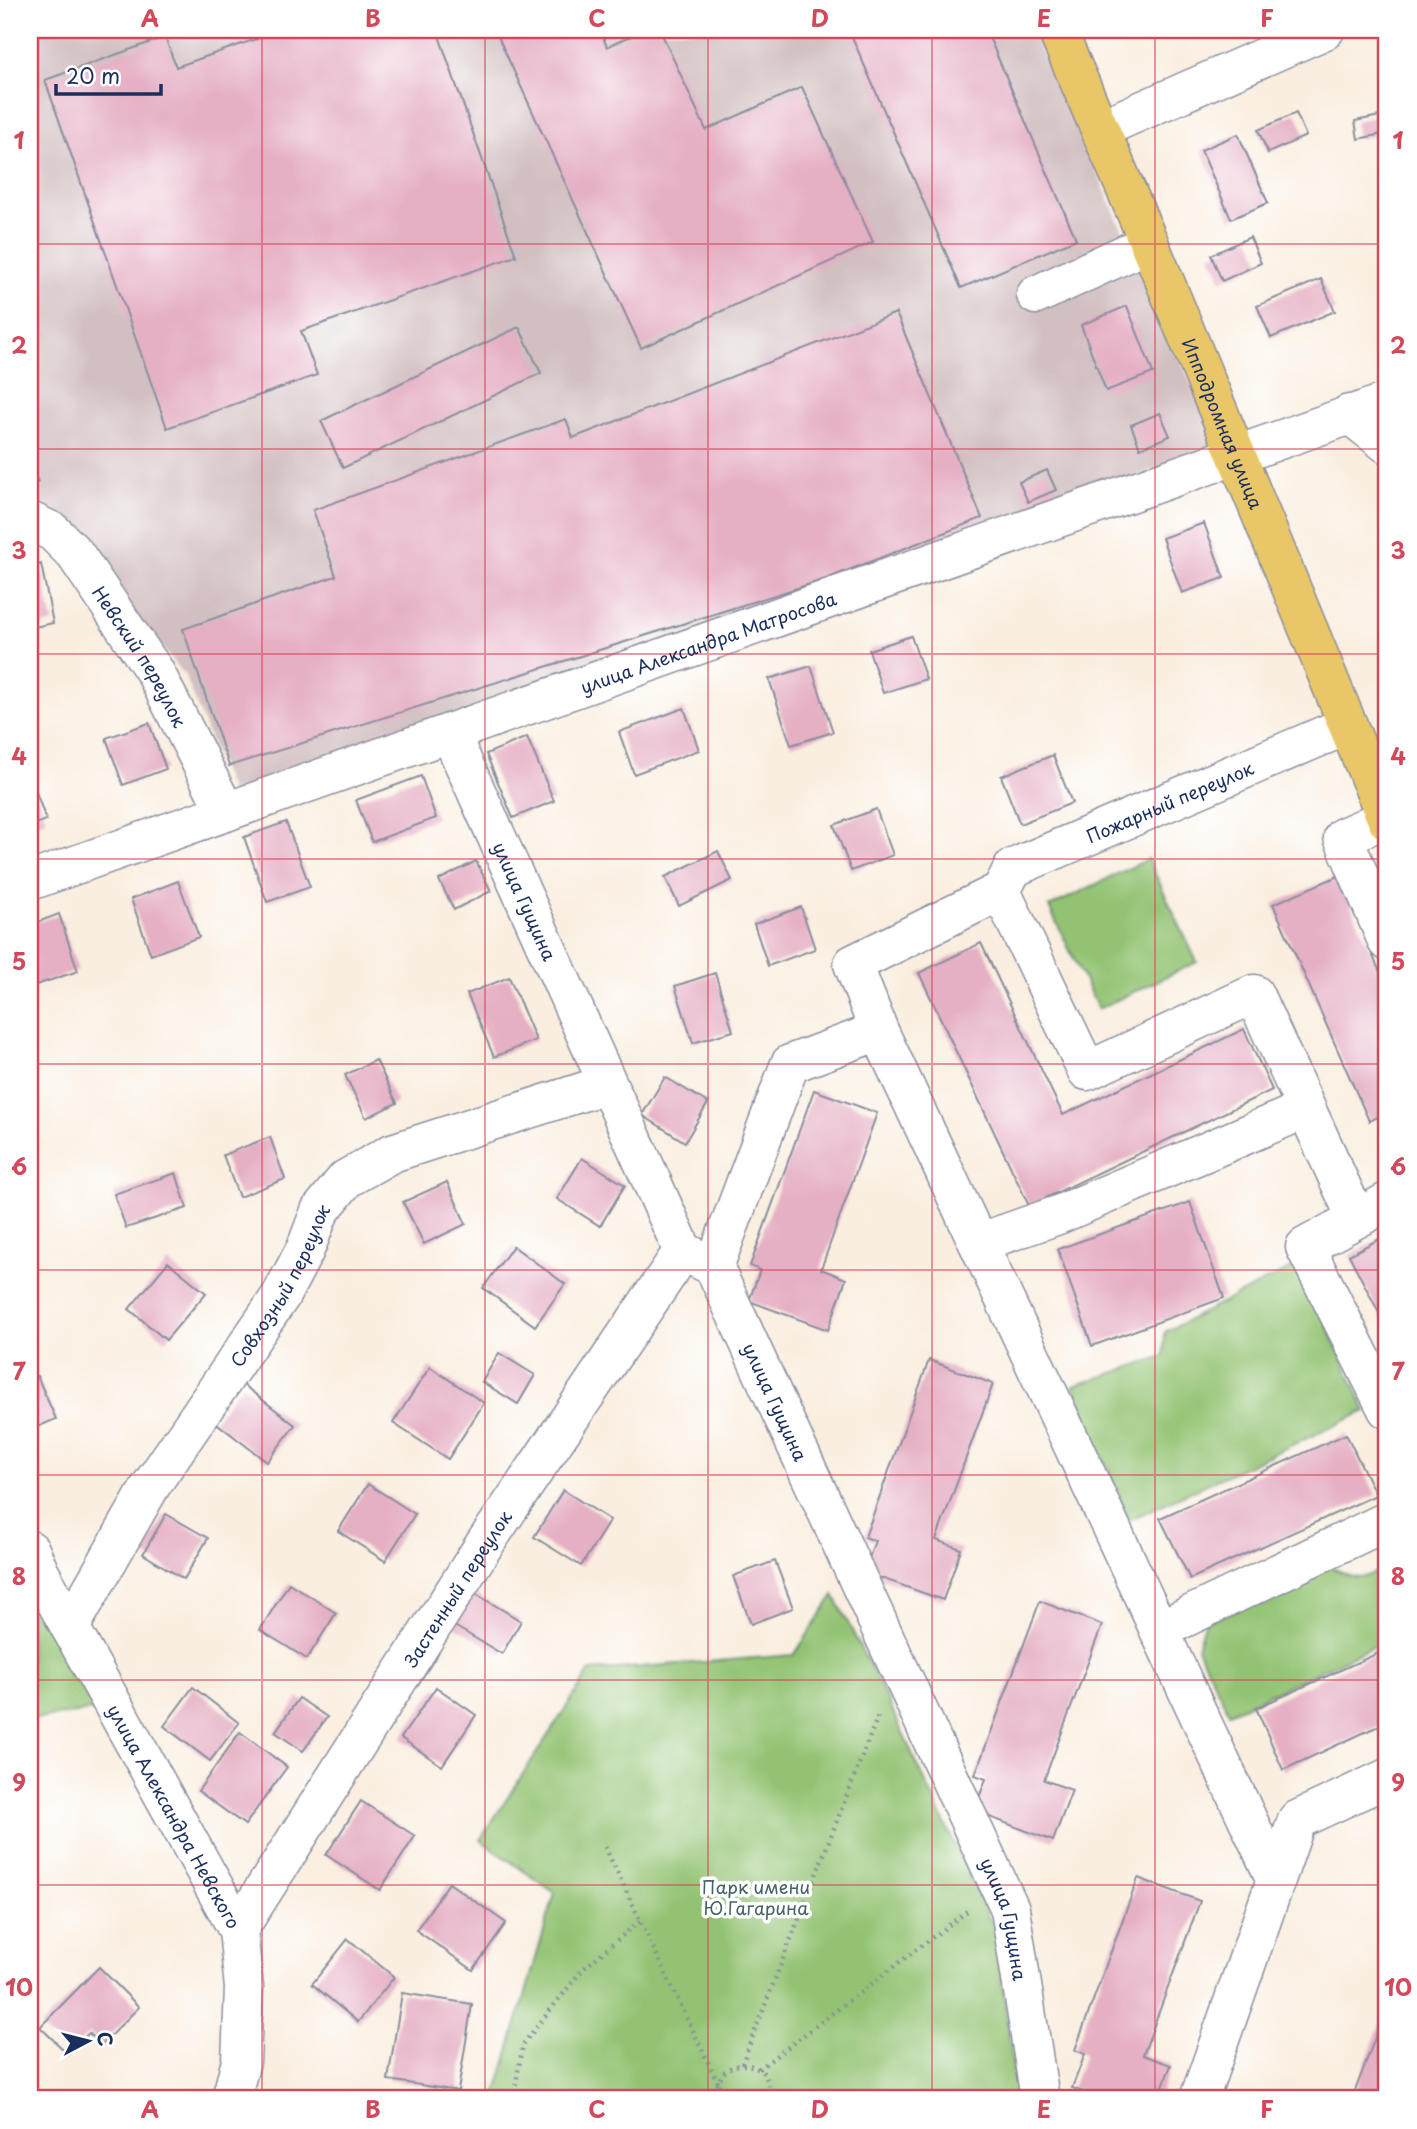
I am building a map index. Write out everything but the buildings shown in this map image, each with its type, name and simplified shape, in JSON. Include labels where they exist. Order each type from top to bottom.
[{"type":"main road","name":"Ипподромная улица","points":[[1056,30],[1149,243],[1387,819]]},
{"type":"street","points":[[1100,129],[1325,30]]},
{"type":"street","points":[[1036,295],[1149,243]]},
{"type":"street","name":"улица Александра Матросова","points":[[30,881],[1387,402]]},
{"type":"street","points":[[1349,414],[1387,444]]},
{"type":"street","name":"Невский переулок","points":[[30,522],[53,531],[82,565],[155,672],[226,812]]},
{"type":"street","name":"Пожарный переулок","points":[[1001,891],[1013,868],[1348,725]]},
{"type":"street","name":"улица Гущина","points":[[450,733],[607,1084],[698,1259],[898,1665],[1010,1909],[1040,2099]]},
{"type":"street","points":[[1387,819],[1343,837],[1387,941]]},
{"type":"street","points":[[1275,1878],[879,1031],[853,964],[1001,891],[1087,1071],[1254,994],[1306,1109],[1372,1210],[1305,1247],[1387,1409]]},
{"type":"street","name":"Застенный переулок","points":[[237,1930],[484,1545],[698,1259],[790,1064],[879,1031]]},
{"type":"street","name":"Совхозный переулок","points":[[70,1627],[150,1488],[280,1297],[305,1250],[320,1211],[346,1179],[392,1153],[607,1084]]},
{"type":"street","points":[[978,1243],[1058,1215],[1306,1109]]},
{"type":"street","points":[[1159,1630],[1387,1521]]},
{"type":"street","name":"улица Александра Невского","points":[[30,1550],[40,1573],[237,1930],[244,1988],[241,2062],[231,2099]]},
{"type":"street","points":[[1199,2099],[1297,1820],[1387,1778]]},
{"type":"path","points":[[742,2064],[898,1665]]},
{"type":"path","points":[[605,1847],[719,2085]]},
{"type":"path","points":[[759,2069],[1000,1887]]},
{"type":"path","points":[[513,2099],[523,2044],[583,1969],[640,1921]]},
{"type":"path","points":[[709,2099],[720,2097],[721,2077],[742,2064],[759,2069],[768,2084],[767,2099]]},
{"type":"shaded area","points":[[30,30],[1033,30],[1219,446],[234,801],[185,675],[37,499],[30,502]]},
{"type":"green space","points":[[1148,859],[1197,962],[1098,1009],[1049,907]]},
{"type":"green space","points":[[1299,1264],[1366,1411],[1129,1520],[1073,1386],[1164,1356],[1165,1332]]},
{"type":"green space","points":[[1331,1567],[1359,1577],[1387,1568],[1387,1640],[1229,1713],[1197,1648],[1204,1623]]},
{"type":"green space","points":[[30,1595],[96,1710],[30,1720]]},
{"type":"green space","name":"Парк имени Ю.Гагарина","points":[[834,1595],[891,1708],[996,1933],[1017,2099],[495,2099],[555,1893],[480,1840],[590,1671],[794,1655]]}]
